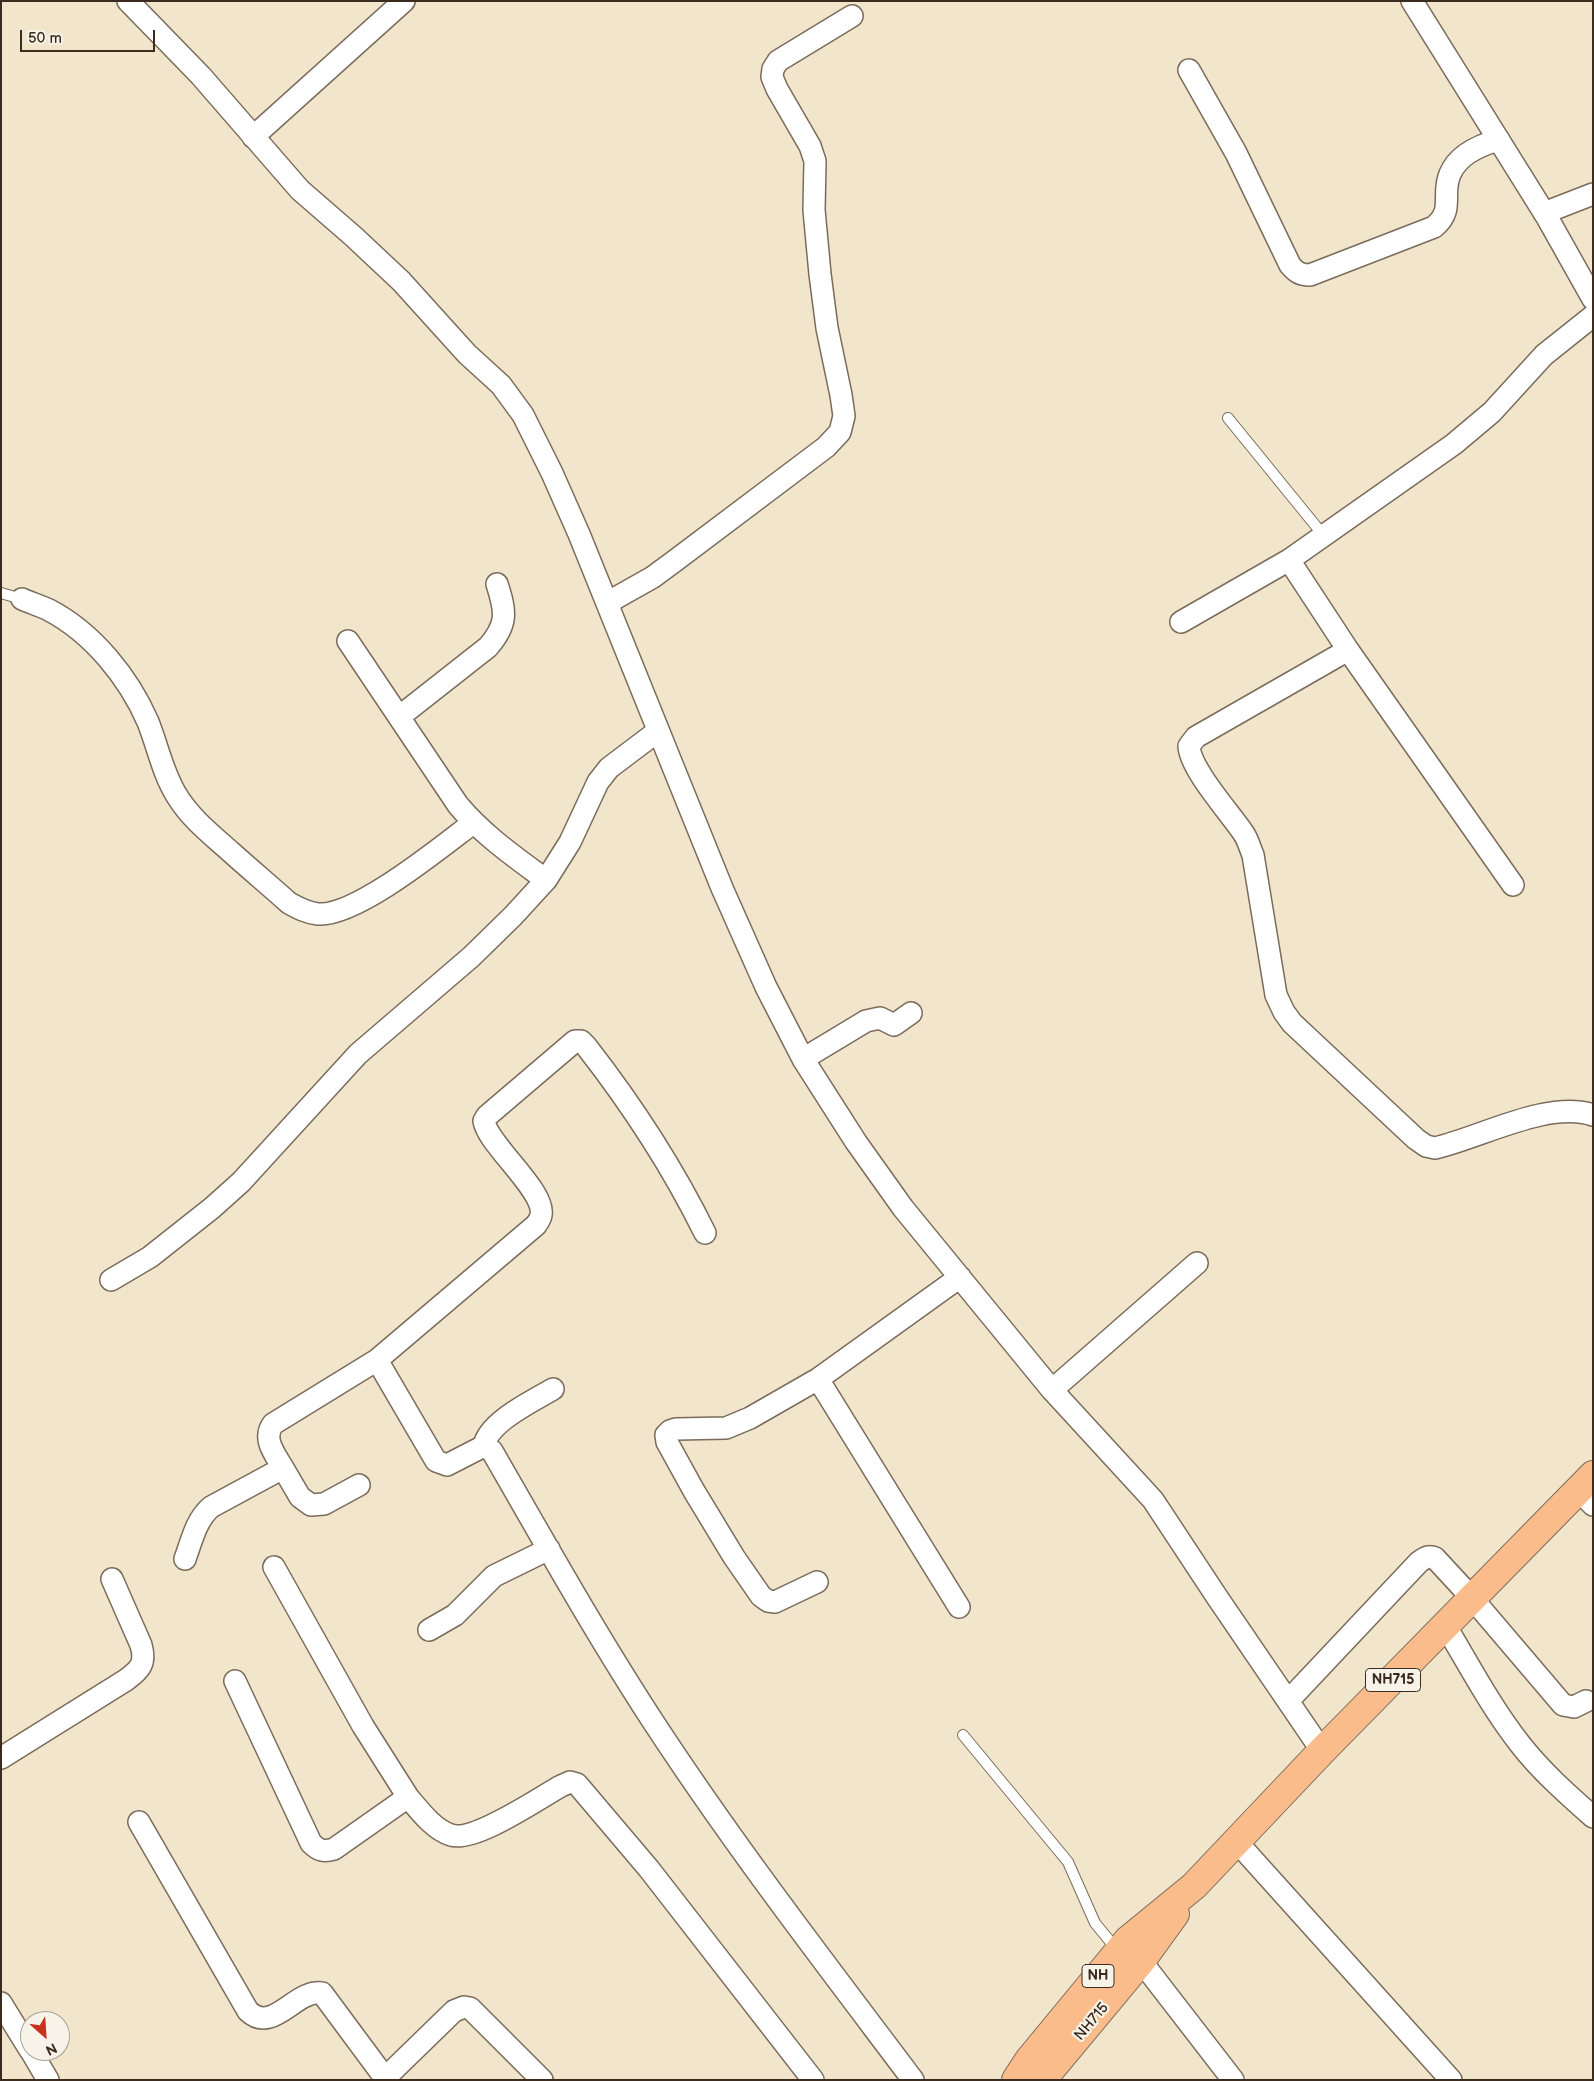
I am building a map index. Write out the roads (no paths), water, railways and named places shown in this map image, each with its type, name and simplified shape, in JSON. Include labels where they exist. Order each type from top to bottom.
[{"type":"highway","name":"NH715","points":[[1042,2080],[1130,1956],[1128,1940],[1194,1886],[1322,1750],[1471,1597],[1588,1490]]},
{"type":"highway","name":"NH715","points":[[1016,2080],[1029,2060],[1130,1956]]},
{"type":"street","points":[[128,1],[201,76],[300,190],[401,281],[467,354],[500,385],[523,415],[538,443],[579,534],[722,888],[766,987],[803,1059],[856,1142],[898,1201],[1052,1390],[1153,1500],[1322,1750]]},
{"type":"street","points":[[253,137],[404,1]]},
{"type":"street","points":[[1412,1],[1544,214],[1593,299]]},
{"type":"street","points":[[607,603],[653,577],[826,447],[840,432],[844,416],[827,328],[820,274],[814,210],[814,161],[810,146],[777,89],[772,77],[772,69],[778,61],[852,16]]},
{"type":"street","points":[[1189,70],[1236,153],[1290,265],[1295,272],[1302,275],[1310,275],[1434,227],[1442,221],[1446,213],[1450,174],[1472,150],[1483,144],[1499,140]]},
{"type":"street","points":[[1544,214],[1593,194]]},
{"type":"street","points":[[1181,622],[1289,560],[1454,444],[1492,412],[1544,355],[1593,316]]},
{"type":"street","points":[[1289,560],[1348,650],[1513,885]]},
{"type":"street","points":[[399,717],[488,647],[498,636],[504,622],[504,607],[497,584]]},
{"type":"street","points":[[22,599],[50,611],[75,627],[102,652],[136,698],[148,723],[172,786],[189,814],[289,903],[304,911],[318,914],[332,913],[359,901],[394,881],[473,823]]},
{"type":"street","points":[[348,641],[458,805],[473,823],[546,880]]},
{"type":"street","points":[[1348,650],[1196,737],[1189,746],[1192,758],[1216,798],[1245,836],[1253,855],[1276,995],[1284,1012],[1292,1023],[1416,1139],[1426,1146],[1435,1148],[1445,1146],[1468,1136],[1562,1111],[1577,1111],[1593,1115]]},
{"type":"street","points":[[111,1280],[150,1257],[227,1195],[358,1054],[470,957],[546,880],[570,842],[603,775],[620,758],[658,731]]},
{"type":"street","points":[[803,1059],[866,1021],[880,1018],[894,1025],[911,1013]]},
{"type":"street","points":[[359,1485],[324,1504],[311,1504],[300,1497],[283,1468],[268,1437],[269,1430],[273,1424],[377,1360],[536,1225],[542,1216],[542,1208],[539,1201],[517,1168],[488,1132],[484,1121],[487,1116],[575,1041],[581,1042],[586,1046],[663,1154],[705,1233]]},
{"type":"street","points":[[1052,1390],[1196,1263]]},
{"type":"street","points":[[816,1582],[775,1602],[768,1601],[761,1596],[734,1557],[694,1491],[667,1442],[666,1435],[676,1429],[726,1428],[737,1425],[818,1379],[960,1277]]},
{"type":"street","points":[[377,1360],[436,1461],[446,1465],[484,1446]]},
{"type":"street","points":[[818,1379],[959,1607]]},
{"type":"street","points":[[484,1446],[485,1438],[494,1428],[553,1389]]},
{"type":"street","points":[[484,1446],[492,1451],[548,1550],[624,1675],[720,1821],[788,1915],[914,2080]]},
{"type":"street","points":[[185,1559],[198,1521],[204,1512],[283,1468]]},
{"type":"street","points":[[429,1630],[456,1615],[494,1576],[548,1550]]},
{"type":"street","points":[[1288,1701],[1425,1557],[1431,1556],[1471,1597],[1563,1705],[1574,1707],[1586,1701]]},
{"type":"street","points":[[274,1566],[363,1726],[408,1797],[438,1827],[451,1835],[464,1836],[492,1825],[561,1786],[570,1782],[577,1784],[649,1869],[813,2080]]},
{"type":"street","points":[[1,1758],[126,1680],[142,1664],[144,1656],[141,1645],[112,1579]]},
{"type":"street","points":[[1445,1624],[1487,1697],[1520,1744],[1549,1776],[1593,1817]]},
{"type":"street","points":[[235,1681],[311,1843],[318,1850],[325,1852],[334,1849],[408,1797]]},
{"type":"street","points":[[139,1822],[248,2011],[254,2018],[264,2019],[273,2017],[305,1995],[314,1992],[322,1993],[384,2079],[454,2011],[464,2007],[470,2008],[542,2080]]},
{"type":"street","points":[[1236,1841],[1451,2080]]},
{"type":"street","points":[[1130,1956],[1233,2080]]},
{"type":"street","points":[[1,2003],[20,2034]]},
{"type":"street","points":[[37,2061],[48,2080]]},
{"type":"lane","points":[[1228,418],[1324,536]]},
{"type":"lane","points":[[1,593],[22,599]]},
{"type":"lane","points":[[963,1735],[1068,1862],[1095,1924],[1130,1956]]}]
